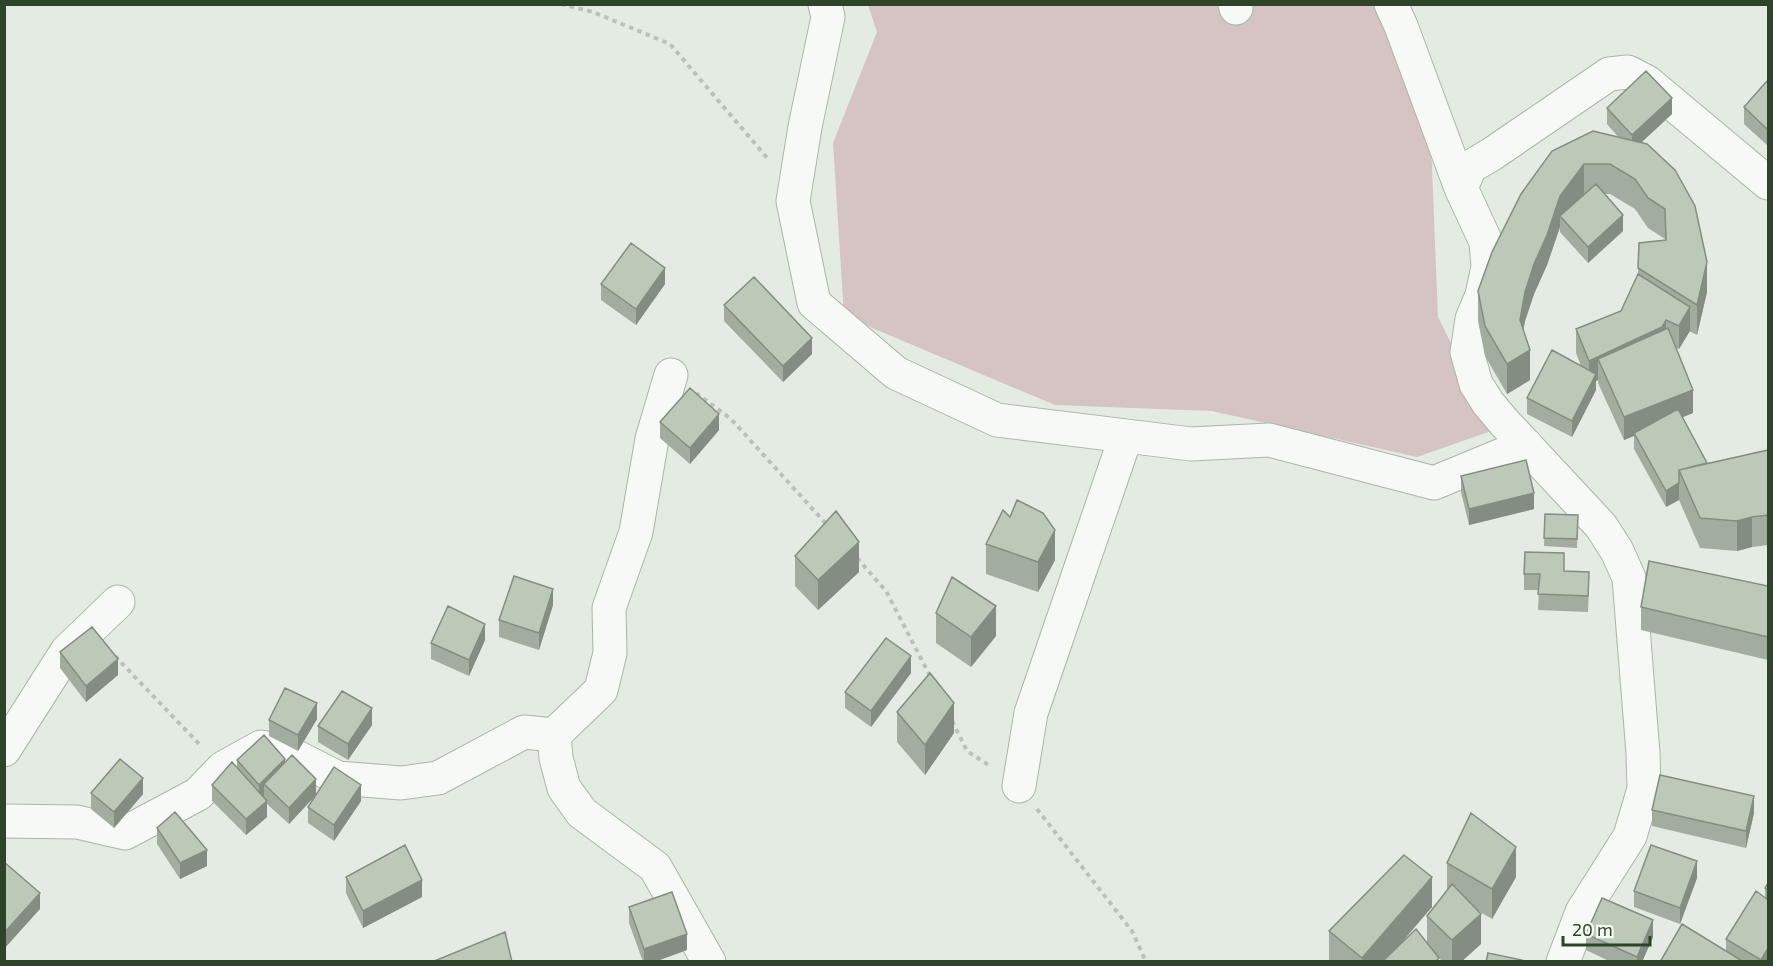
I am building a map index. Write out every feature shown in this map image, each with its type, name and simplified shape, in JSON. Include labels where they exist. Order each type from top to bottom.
[{"type":"street","points":[[825,4],[828,17],[792,201],[814,303],[896,373],[997,420],[1191,444],[1269,440],[1434,483],[1526,446]]},
{"type":"street","points":[[1391,4],[1461,188],[1486,242],[1488,267],[1482,294],[1472,319],[1467,352],[1476,384],[1493,409],[1601,526],[1617,551],[1629,578],[1644,753],[1644,789],[1630,836],[1582,912],[1563,962]]},
{"type":"street","points":[[1461,188],[1470,167],[1609,74],[1628,72],[1647,82],[1768,183]]},
{"type":"street","points":[[4,820],[77,822],[125,833],[198,794],[223,768],[261,747],[285,751],[338,778],[400,783],[438,778],[524,732],[554,735],[601,690],[610,653],[609,608],[636,532],[652,439],[672,375]]},
{"type":"street","points":[[1019,786],[1031,713],[1126,436]]},
{"type":"street","points":[[4,750],[67,651],[118,602]]},
{"type":"street","points":[[554,735],[556,758],[564,788],[582,813],[655,867],[709,962]]},
{"type":"path","points":[[561,4],[593,12],[670,44],[795,191]]},
{"type":"path","points":[[672,375],[731,419],[831,530]]},
{"type":"path","points":[[855,556],[886,591],[933,683]]},
{"type":"path","points":[[90,630],[223,768]]},
{"type":"path","points":[[948,712],[967,751],[1019,786],[1132,931],[1146,962]]},
{"type":"shaded area","points":[[868,5],[1379,5],[1430,119],[1438,317],[1494,430],[1417,457],[1212,411],[1055,405],[844,316],[833,143],[877,32]]},
{"type":"building","points":[[1646,71],[1672,98],[1632,135],[1607,108]]},
{"type":"building","points":[[1768,80],[1768,130],[1744,107]]},
{"type":"building","points":[[1593,131],[1647,144],[1675,170],[1695,206],[1707,262],[1697,305],[1638,268],[1639,243],[1666,240],[1665,209],[1648,198],[1635,179],[1610,164],[1584,164],[1560,196],[1525,292],[1520,320],[1530,350],[1507,364],[1485,326],[1478,291],[1492,252],[1521,194],[1552,151]]},
{"type":"building","points":[[1596,184],[1623,215],[1588,247],[1560,216]]},
{"type":"building","points":[[631,243],[665,268],[636,309],[601,284]]},
{"type":"building","points":[[1638,274],[1690,307],[1679,326],[1666,320],[1662,327],[1589,361],[1576,329],[1621,311]]},
{"type":"building","points":[[754,277],[812,338],[783,366],[724,305]]},
{"type":"building","points":[[1668,328],[1693,390],[1624,417],[1598,359]]},
{"type":"building","points":[[1552,350],[1596,374],[1572,421],[1527,398]]},
{"type":"building","points":[[690,388],[719,414],[690,448],[660,422]]},
{"type":"building","points":[[1678,409],[1707,463],[1679,470],[1679,483],[1666,491],[1634,433]]},
{"type":"building","points":[[1768,450],[1768,515],[1737,521],[1700,518],[1679,470]]},
{"type":"building","points":[[1526,460],[1534,493],[1469,509],[1461,476]]},
{"type":"building","points":[[1017,500],[1043,513],[1055,530],[1038,562],[986,544],[1003,510],[1010,517]]},
{"type":"building","points":[[836,511],[859,542],[818,580],[795,556]]},
{"type":"building","points":[[1545,514],[1578,515],[1577,539],[1544,538]]},
{"type":"building","points":[[1525,552],[1564,553],[1564,571],[1589,572],[1588,596],[1538,594],[1540,574],[1524,574]]},
{"type":"building","points":[[1649,561],[1768,586],[1768,637],[1641,607]]},
{"type":"building","points":[[514,576],[553,589],[539,633],[499,620]]},
{"type":"building","points":[[952,577],[996,606],[971,637],[936,613]]},
{"type":"building","points":[[448,606],[485,624],[469,660],[431,643]]},
{"type":"building","points":[[92,627],[118,659],[86,686],[60,652]]},
{"type":"building","points":[[886,638],[911,656],[871,711],[845,692]]},
{"type":"building","points":[[930,673],[954,703],[925,745],[897,712]]},
{"type":"building","points":[[285,688],[317,703],[298,735],[269,720]]},
{"type":"building","points":[[342,691],[372,708],[348,744],[318,726]]},
{"type":"building","points":[[264,735],[285,759],[259,785],[237,760]]},
{"type":"building","points":[[292,755],[316,779],[289,808],[264,784]]},
{"type":"building","points":[[120,759],[143,778],[114,812],[91,793]]},
{"type":"building","points":[[232,762],[267,801],[246,819],[212,785]]},
{"type":"building","points":[[334,767],[361,785],[334,825],[308,807]]},
{"type":"building","points":[[1660,775],[1754,796],[1746,831],[1652,810]]},
{"type":"building","points":[[175,812],[207,850],[180,863],[157,828]]},
{"type":"building","points":[[1471,813],[1516,847],[1492,889],[1447,863]]},
{"type":"building","points":[[405,845],[422,880],[363,911],[346,877]]},
{"type":"building","points":[[1651,845],[1697,861],[1680,908],[1634,891]]},
{"type":"building","points":[[1404,855],[1432,877],[1362,958],[1329,931]]},
{"type":"building","points":[[4,862],[40,893],[4,933]]},
{"type":"building","points":[[1452,884],[1481,914],[1452,940],[1427,916]]},
{"type":"building","points":[[1756,891],[1768,900],[1768,948],[1761,960],[1726,939]]},
{"type":"building","points":[[672,892],[687,934],[644,949],[629,907]]},
{"type":"building","points":[[1602,898],[1653,920],[1637,957],[1586,934]]},
{"type":"building","points":[[1682,924],[1744,962],[1660,962]]},
{"type":"building","points":[[1416,929],[1439,958],[1435,962],[1382,962]]},
{"type":"building","points":[[505,932],[512,962],[432,962]]},
{"type":"building","points":[[1488,953],[1522,960],[1522,962],[1486,962]]}]
